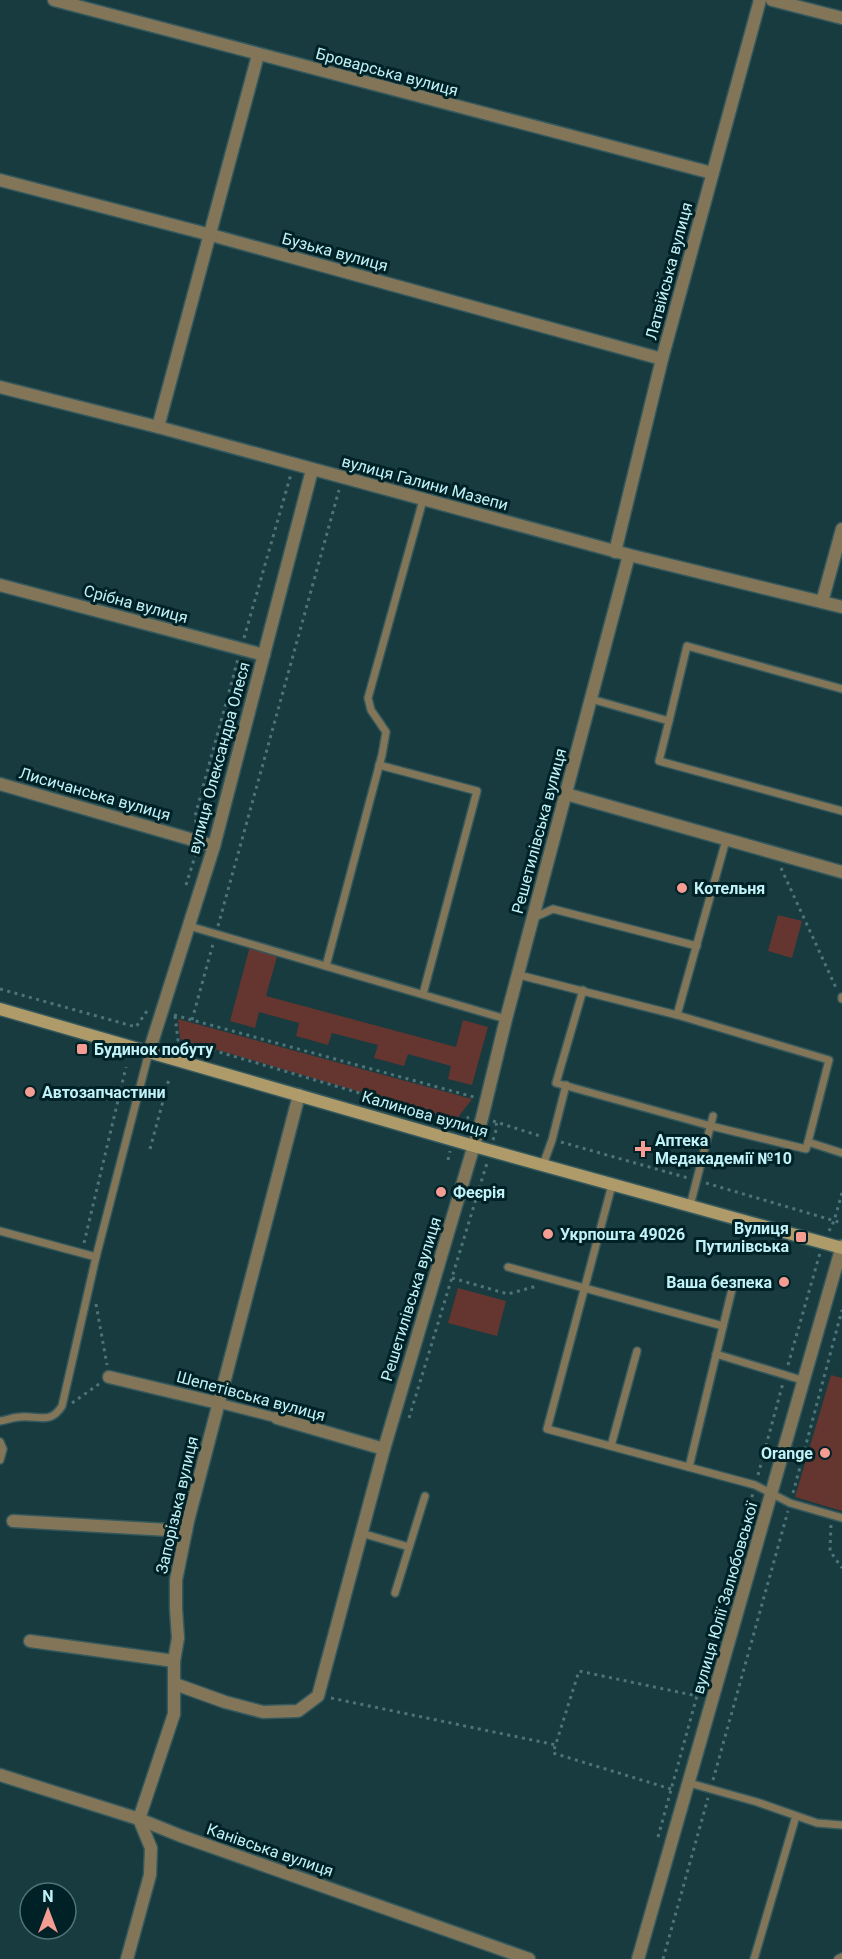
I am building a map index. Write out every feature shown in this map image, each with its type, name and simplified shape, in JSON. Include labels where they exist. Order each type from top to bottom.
[{"type":"main road","name":"Калинова вулиця","points":[[0,1009],[474,1146],[842,1248]]},
{"type":"street","name":"Броварська вулиця","points":[[54,0],[712,173]]},
{"type":"street","name":"Латвійська вулиця","points":[[615,552],[662,359],[760,0]]},
{"type":"street","points":[[772,0],[842,18]]},
{"type":"street","points":[[158,427],[258,55]]},
{"type":"street","name":"Бузька вулиця","points":[[0,180],[662,359]]},
{"type":"street","name":"вулиця Галини Мазепи","points":[[0,387],[158,427],[615,552],[842,607]]},
{"type":"street","name":"вулиця Олександра Олеся","points":[[149,1052],[214,846],[312,470]]},
{"type":"street","points":[[822,602],[842,529]]},
{"type":"street","name":"Решетилівська вулиця","points":[[318,1696],[384,1449],[482,1118],[629,555]]},
{"type":"street","name":"Срібна вулиця","points":[[0,585],[264,655]]},
{"type":"street","name":"Лисичанська вулиця","points":[[0,784],[214,846]]},
{"type":"street","points":[[566,794],[842,872]]},
{"type":"street","name":"Запорізька вулиця","points":[[139,1819],[174,1714],[174,1661],[178,1638],[176,1580],[186,1531],[299,1095]]},
{"type":"street","name":"вулиця Юлії Залюбовської","points":[[638,1959],[842,1248]]},
{"type":"street","name":"Шепетівська вулиця","points":[[109,1377],[218,1403],[384,1449]]},
{"type":"street","points":[[13,1521],[186,1531]]},
{"type":"street","points":[[30,1641],[174,1661]]},
{"type":"street","points":[[175,1684],[225,1702],[263,1712],[298,1711],[318,1696]]},
{"type":"street","name":"Канівська вулиця","points":[[0,1774],[139,1819],[181,1836],[529,1959]]},
{"type":"street","points":[[127,1959],[150,1875],[151,1848],[139,1819]]},
{"type":"lane","points":[[326,966],[386,732],[371,710],[368,698],[423,500]]},
{"type":"lane","points":[[842,689],[687,646],[659,760],[842,811]]},
{"type":"lane","points":[[591,699],[669,721]]},
{"type":"lane","points":[[379,765],[477,791],[423,994]]},
{"type":"lane","points":[[677,1015],[726,840]]},
{"type":"lane","points":[[533,918],[553,909],[697,946]]},
{"type":"lane","points":[[189,926],[506,1019]]},
{"type":"lane","points":[[519,975],[583,990],[677,1015],[829,1060],[806,1149],[556,1083],[583,990]]},
{"type":"lane","points":[[0,1421],[19,1417],[46,1418],[56,1414],[62,1406],[96,1257],[149,1052]]},
{"type":"lane","points":[[543,1165],[566,1085]]},
{"type":"lane","points":[[690,1206],[714,1116]]},
{"type":"lane","points":[[808,1142],[842,1153]]},
{"type":"lane","points":[[612,1185],[547,1430],[755,1485],[790,1503],[842,1518]]},
{"type":"lane","points":[[0,1231],[96,1257]]},
{"type":"lane","points":[[508,1267],[723,1326]]},
{"type":"lane","points":[[689,1467],[734,1281]]},
{"type":"lane","points":[[611,1446],[637,1351]]},
{"type":"lane","points":[[716,1354],[804,1381]]},
{"type":"lane","points":[[0,1442],[3,1449],[0,1460]]},
{"type":"lane","points":[[395,1593],[425,1496]]},
{"type":"lane","points":[[361,1533],[409,1547]]},
{"type":"lane","points":[[689,1784],[757,1802],[817,1823],[842,1825]]},
{"type":"lane","points":[[754,1959],[796,1816]]},
{"type":"lane","points":[[838,1959],[842,1957]]},
{"type":"path","points":[[186,886],[199,842],[195,816],[291,474],[289,464]]},
{"type":"path","points":[[192,1020],[342,478]]},
{"type":"path","points":[[774,853],[842,998]]},
{"type":"path","points":[[0,989],[135,1027],[149,1007],[477,1098]]},
{"type":"path","points":[[174,1015],[178,1040],[459,1122]]},
{"type":"path","points":[[82,1253],[126,1067]]},
{"type":"path","points":[[150,1149],[169,1079]]},
{"type":"path","points":[[482,1118],[842,1223]]},
{"type":"path","points":[[408,1421],[485,1169]]},
{"type":"path","points":[[834,1221],[842,1193]]},
{"type":"path","points":[[655,1846],[817,1263]]},
{"type":"path","points":[[452,1278],[508,1294],[537,1286],[546,1289]]},
{"type":"path","points":[[56,1414],[109,1377],[95,1298]]},
{"type":"path","points":[[663,1959],[842,1310]]},
{"type":"path","points":[[831,1515],[830,1551],[842,1568]]},
{"type":"path","points":[[671,1789],[553,1753],[579,1671],[697,1696]]},
{"type":"path","points":[[318,1696],[556,1745]]},
{"type":"shaded area","points":[[778,915],[802,921],[792,958],[768,951]]},
{"type":"shaded area","points":[[250,946],[278,953],[266,996],[456,1047],[463,1020],[488,1027],[472,1085],[448,1079],[451,1066],[408,1054],[404,1066],[374,1058],[378,1045],[332,1033],[328,1045],[296,1036],[299,1023],[259,1012],[255,1028],[230,1021]]},
{"type":"shaded area","points":[[178,1019],[472,1099],[456,1120],[180,1039]]},
{"type":"shaded area","points":[[458,1288],[506,1301],[497,1336],[448,1323]]},
{"type":"shaded area","name":"Orange","points":[[831,1375],[842,1378],[842,1511],[795,1497]]},
{"type":"place","name":"Котельня","points":[[682,888]]},
{"type":"place","name":"Будинок побуту","points":[[82,1049]]},
{"type":"place","name":"Автозапчастини","points":[[30,1092]]},
{"type":"place","name":"Аптека Медакадемії №10","points":[[643,1149]]},
{"type":"place","name":"Феєрія","points":[[441,1192]]},
{"type":"place","name":"Укрпошта 49026","points":[[548,1234]]},
{"type":"place","name":"Вулиця Путилівська","points":[[801,1237]]},
{"type":"place","name":"Ваша безпека","points":[[784,1282]]},
{"type":"place","name":"Orange","points":[[825,1453]]}]
